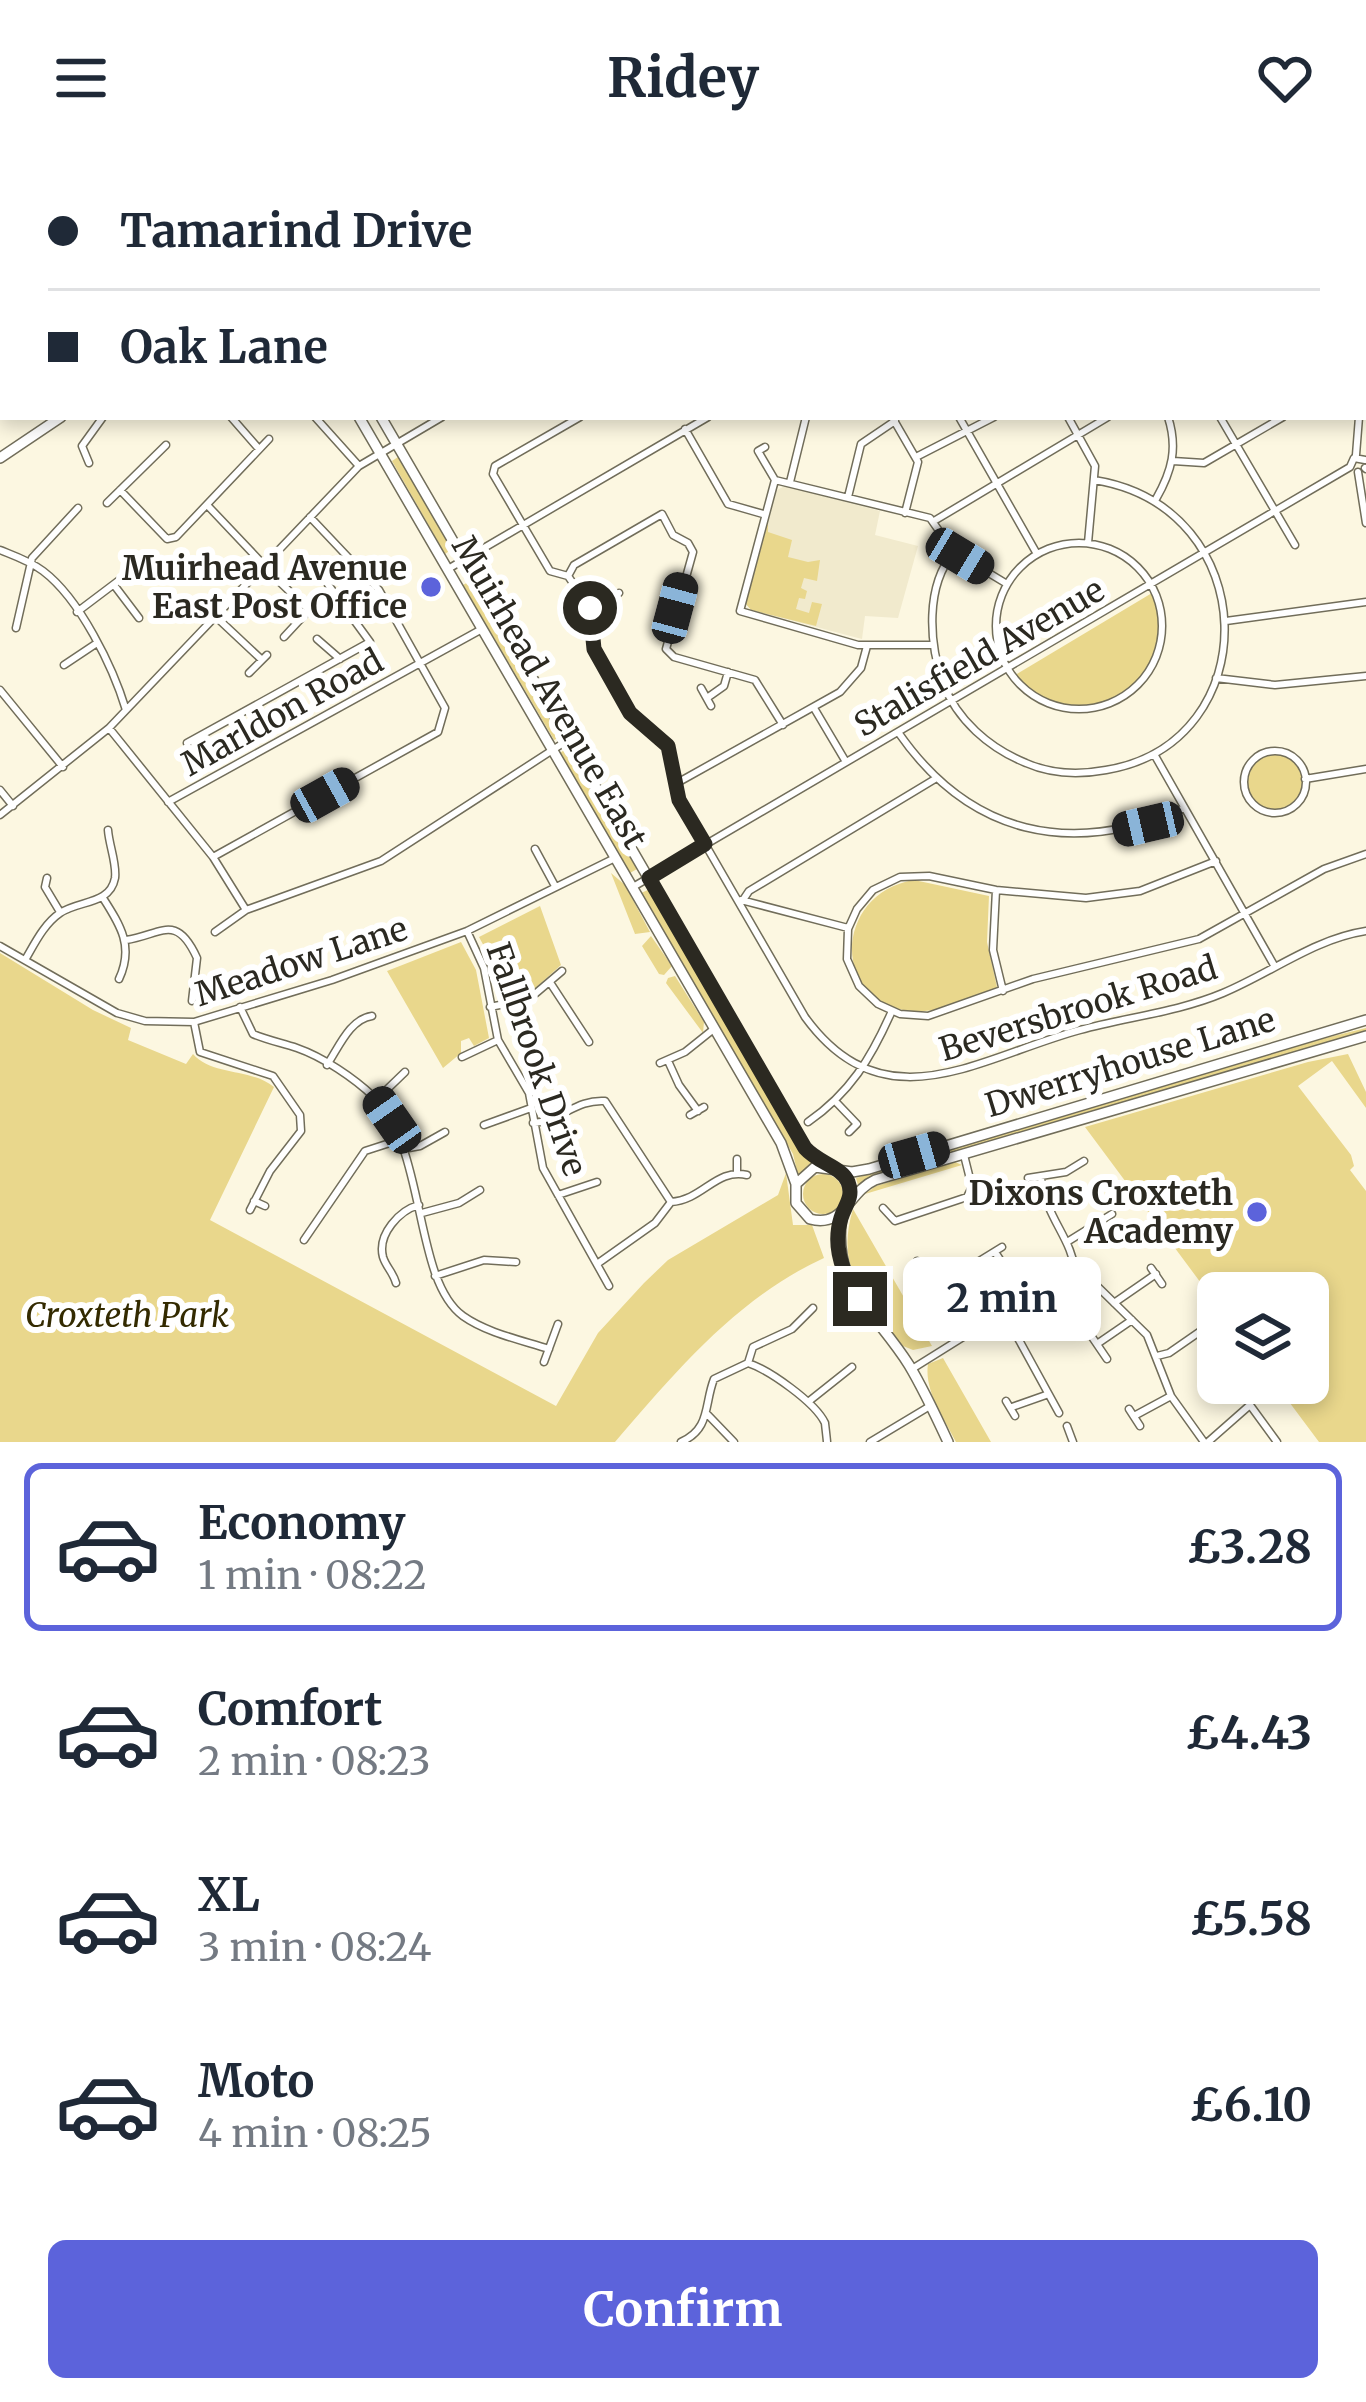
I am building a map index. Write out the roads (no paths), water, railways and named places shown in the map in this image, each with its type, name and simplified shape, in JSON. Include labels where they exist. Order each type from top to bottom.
[{"type":"street","points":[[0,458],[57,420]]},
{"type":"street","points":[[89,463],[82,446],[102,420]]},
{"type":"street","points":[[234,420],[259,449]]},
{"type":"street","points":[[318,420],[359,466]]},
{"type":"street","name":"Muirhead Avenue East","points":[[361,420],[781,1143],[796,1184]]},
{"type":"street","name":"Muirhead Avenue East","points":[[383,420],[805,1148],[824,1166]]},
{"type":"street","points":[[0,815],[109,728],[359,466],[437,420]]},
{"type":"street","points":[[575,420],[495,466],[494,474],[550,571],[568,576],[590,608],[594,649],[630,713],[668,746],[679,800],[817,1033],[866,1067]]},
{"type":"street","points":[[448,569],[703,420]]},
{"type":"street","points":[[790,482],[805,420]]},
{"type":"street","points":[[848,497],[861,444],[893,420]]},
{"type":"street","points":[[895,420],[916,456],[904,512]]},
{"type":"street","points":[[961,420],[1037,554]]},
{"type":"street","points":[[916,456],[988,420]]},
{"type":"street","points":[[1070,420],[1094,460],[1088,543]]},
{"type":"street","points":[[934,521],[1103,420]]},
{"type":"street","points":[[1155,500],[1173,461],[1169,420]]},
{"type":"street","points":[[1222,420],[1294,545]]},
{"type":"street","points":[[1173,461],[1204,464],[1278,420]]},
{"type":"street","points":[[1359,420],[1366,523]]},
{"type":"street","points":[[685,430],[728,504],[764,514]]},
{"type":"street","points":[[120,490],[167,539],[176,537],[269,439]]},
{"type":"street","points":[[107,503],[166,445]]},
{"type":"street","points":[[765,447],[758,451],[774,482],[740,611],[867,646],[933,645]]},
{"type":"street","name":"Stalisfield Avenue","points":[[632,888],[1274,510],[1361,465]]},
{"type":"street","points":[[954,553],[934,604],[933,645],[951,701],[989,743],[1032,766],[1072,774],[1125,767],[1154,754],[1187,725],[1216,678],[1226,621],[1220,586],[1207,552],[1174,513],[1129,488],[1094,480]]},
{"type":"street","points":[[774,482],[790,482],[934,521],[954,553],[1006,584]]},
{"type":"street","points":[[208,506],[309,610],[284,637]]},
{"type":"street","points":[[16,628],[36,551],[78,508]]},
{"type":"street","points":[[568,576],[574,565],[662,514],[673,536],[688,543],[693,552],[666,649],[674,657],[755,680],[783,724]]},
{"type":"street","points":[[213,857],[438,733],[445,708],[379,590],[310,518]]},
{"type":"street","points":[[1088,543],[1130,560],[1151,585],[1161,611],[1160,647],[1148,674],[1123,697],[1089,710],[1066,709],[1034,696],[1006,669],[996,625],[1006,584],[1037,554],[1065,544],[1088,543]]},
{"type":"street","points":[[0,550],[31,563],[54,581],[113,669],[126,710]]},
{"type":"street","points":[[77,612],[134,569]]},
{"type":"street","points":[[188,743],[370,642],[319,572]]},
{"type":"street","points":[[114,585],[139,619]]},
{"type":"street","points":[[350,612],[379,590]]},
{"type":"street","points":[[590,608],[620,593]]},
{"type":"street","points":[[610,598],[616,609]]},
{"type":"street","points":[[1226,621],[1366,602]]},
{"type":"street","points":[[214,615],[264,657],[249,674]]},
{"type":"street","name":"Marldon Road","points":[[168,802],[482,629]]},
{"type":"street","points":[[317,639],[340,659]]},
{"type":"street","points":[[64,665],[97,643]]},
{"type":"street","points":[[676,783],[814,708],[853,681],[867,646]]},
{"type":"street","points":[[701,688],[709,702],[724,686],[728,672]]},
{"type":"street","points":[[1216,678],[1274,685],[1366,676]]},
{"type":"street","points":[[0,690],[63,767]]},
{"type":"street","points":[[814,708],[847,763]]},
{"type":"street","points":[[109,728],[213,857],[246,910]]},
{"type":"street","points":[[898,732],[935,779],[989,815],[1015,826],[1064,835],[1111,832],[1148,824],[1184,808]]},
{"type":"street","points":[[215,932],[246,910],[381,861],[568,740]]},
{"type":"street","points":[[1270,752],[1291,756],[1305,779],[1299,801],[1275,813],[1251,802],[1244,783],[1251,762],[1270,752]]},
{"type":"street","points":[[1154,754],[1275,967]]},
{"type":"street","points":[[1305,779],[1366,770]]},
{"type":"street","points":[[741,900],[749,890],[935,779]]},
{"type":"street","points":[[0,790],[13,806]]},
{"type":"street","points":[[25,960],[60,913],[103,898],[116,874],[108,834],[97,838]]},
{"type":"street","points":[[535,849],[555,886]]},
{"type":"street","points":[[1216,861],[1162,884],[1109,896],[1061,897],[929,876],[900,878],[866,896],[848,928],[847,959],[854,979],[870,998],[892,1012],[928,1016],[1073,968],[1199,939],[1324,869],[1366,854]]},
{"type":"street","name":"Meadow Lane","points":[[0,946],[117,1013],[145,1021],[194,1022],[332,980],[466,931],[615,858]]},
{"type":"street","points":[[34,887],[46,882],[60,913]]},
{"type":"street","points":[[996,890],[992,933],[1003,991]]},
{"type":"street","points":[[103,898],[127,940],[121,976],[132,977]]},
{"type":"street","points":[[741,900],[848,928]]},
{"type":"street","points":[[127,940],[162,927],[178,932],[197,958],[192,997],[181,991]]},
{"type":"street","name":"Fallbrook Drive","points":[[466,931],[484,968],[498,1040],[526,1087],[538,1157],[609,1286]]},
{"type":"street","name":"Beversbrook Road","points":[[866,1067],[896,1078],[942,1076],[1077,1030],[1221,994],[1312,948],[1366,931]]},
{"type":"street","points":[[490,1007],[521,1003],[562,971]]},
{"type":"street","points":[[550,983],[586,1039],[575,1043]]},
{"type":"street","points":[[239,1007],[253,1034],[298,1048],[377,1100],[403,1149],[435,1276],[449,1304],[464,1318],[549,1349]]},
{"type":"street","points":[[808,1122],[836,1102],[866,1067],[892,1012]]},
{"type":"street","points":[[327,1065],[353,1026],[372,1016]]},
{"type":"street","name":"Dwerryhouse Lane","points":[[841,1171],[869,1169],[1366,1020]]},
{"type":"street","points":[[194,1022],[200,1052],[273,1076],[300,1115],[301,1131],[270,1171],[250,1210]]},
{"type":"street","points":[[697,1111],[664,1062],[715,1028]]},
{"type":"street","name":"Dwerryhouse Lane","points":[[850,1199],[875,1180],[1366,1036]]},
{"type":"street","points":[[466,1043],[467,1055],[498,1040]]},
{"type":"street","points":[[377,1100],[405,1072]]},
{"type":"street","points":[[605,1101],[611,1091]]},
{"type":"street","points":[[533,1123],[557,1118],[580,1103],[605,1101]]},
{"type":"street","points":[[605,1101],[670,1202]]},
{"type":"street","points":[[836,1102],[857,1124]]},
{"type":"street","points":[[484,1124],[531,1108]]},
{"type":"street","points":[[495,1119],[499,1130]]},
{"type":"street","points":[[849,1132],[857,1124],[871,1122]]},
{"type":"street","points":[[403,1149],[445,1132]]},
{"type":"street","points":[[308,1237],[364,1151],[399,1140]]},
{"type":"street","points":[[883,1208],[895,1221],[967,1197],[973,1187],[964,1155]]},
{"type":"street","points":[[736,1172],[737,1159]]},
{"type":"street","points":[[1028,1178],[1066,1172],[1084,1161]]},
{"type":"street","points":[[838,1251],[842,1215],[850,1199],[848,1183],[841,1171],[824,1166],[806,1171],[796,1184],[796,1203],[802,1213],[820,1222],[838,1251],[848,1282],[911,1369],[948,1442]]},
{"type":"street","points":[[597,1264],[655,1223],[670,1202],[692,1199],[736,1172],[747,1175]]},
{"type":"street","points":[[558,1195],[593,1182],[586,1173]]},
{"type":"street","points":[[1041,1178],[1051,1220],[1067,1242],[1076,1275],[1148,1335],[1171,1396],[1206,1442],[1250,1405],[1277,1442]]},
{"type":"street","points":[[396,1283],[384,1259],[383,1242],[403,1211],[459,1203],[480,1190]]},
{"type":"street","points":[[254,1201],[265,1206]]},
{"type":"street","points":[[1067,1242],[1112,1214]]},
{"type":"street","points":[[820,1222],[842,1215]]},
{"type":"street","points":[[976,1263],[999,1249],[1028,1301]]},
{"type":"street","points":[[435,1276],[484,1260],[516,1262]]},
{"type":"street","points":[[917,1261],[968,1334]]},
{"type":"street","points":[[1114,1303],[1154,1271],[1162,1284]]},
{"type":"street","points":[[911,1369],[968,1334],[1009,1320],[1028,1301],[1076,1275]]},
{"type":"street","points":[[748,1363],[753,1347],[792,1329],[813,1308]]},
{"type":"street","points":[[1009,1320],[1059,1413]]},
{"type":"street","points":[[1096,1344],[1132,1320]]},
{"type":"street","points":[[544,1363],[558,1324]]},
{"type":"street","points":[[1090,1334],[1107,1359]]},
{"type":"street","points":[[1157,1356],[1197,1334]]},
{"type":"street","points":[[681,1442],[698,1433],[708,1415],[714,1379],[748,1363],[774,1375],[807,1403],[825,1423],[827,1442]]},
{"type":"street","points":[[807,1403],[852,1367]]},
{"type":"street","points":[[1011,1408],[1046,1395]]},
{"type":"street","points":[[1140,1426],[1132,1412],[1171,1396]]},
{"type":"street","points":[[870,1442],[931,1406]]},
{"type":"street","points":[[708,1415],[734,1442]]},
{"type":"street","points":[[1067,1426],[1073,1442]]},
{"type":"place","name":"Muirhead Avenue East Post Office","points":[[431,587]]},
{"type":"place","name":"Dixons Croxteth Academy","points":[[1257,1212]]},
{"type":"park label","name":"Croxteth Park","points":[[127,1315]]}]
